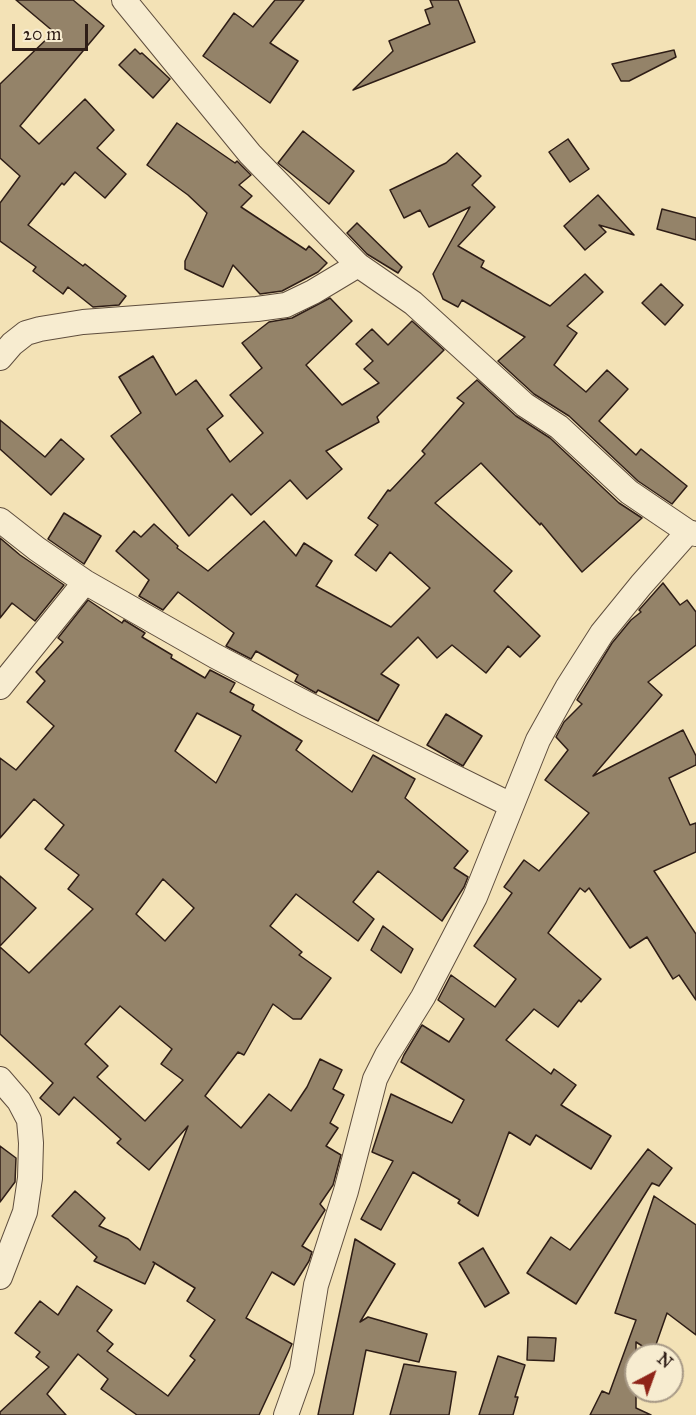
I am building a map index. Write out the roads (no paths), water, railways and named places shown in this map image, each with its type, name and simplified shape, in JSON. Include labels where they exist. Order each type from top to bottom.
[{"type":"street","points":[[124,0],[250,154],[358,265],[413,303],[525,405],[559,428],[629,492],[692,533],[602,633],[573,678],[538,741],[475,897],[423,997],[375,1079],[346,1191],[316,1285],[302,1370],[286,1415]]},
{"type":"street","points":[[0,358],[26,333],[40,329],[124,318],[286,305],[358,265]]},
{"type":"street","points":[[0,520],[37,549],[124,606],[225,662],[511,805]]},
{"type":"street","points":[[0,687],[85,582]]},
{"type":"street","points":[[0,1079],[19,1101],[28,1120],[31,1143],[30,1178],[25,1212],[0,1277]]}]
